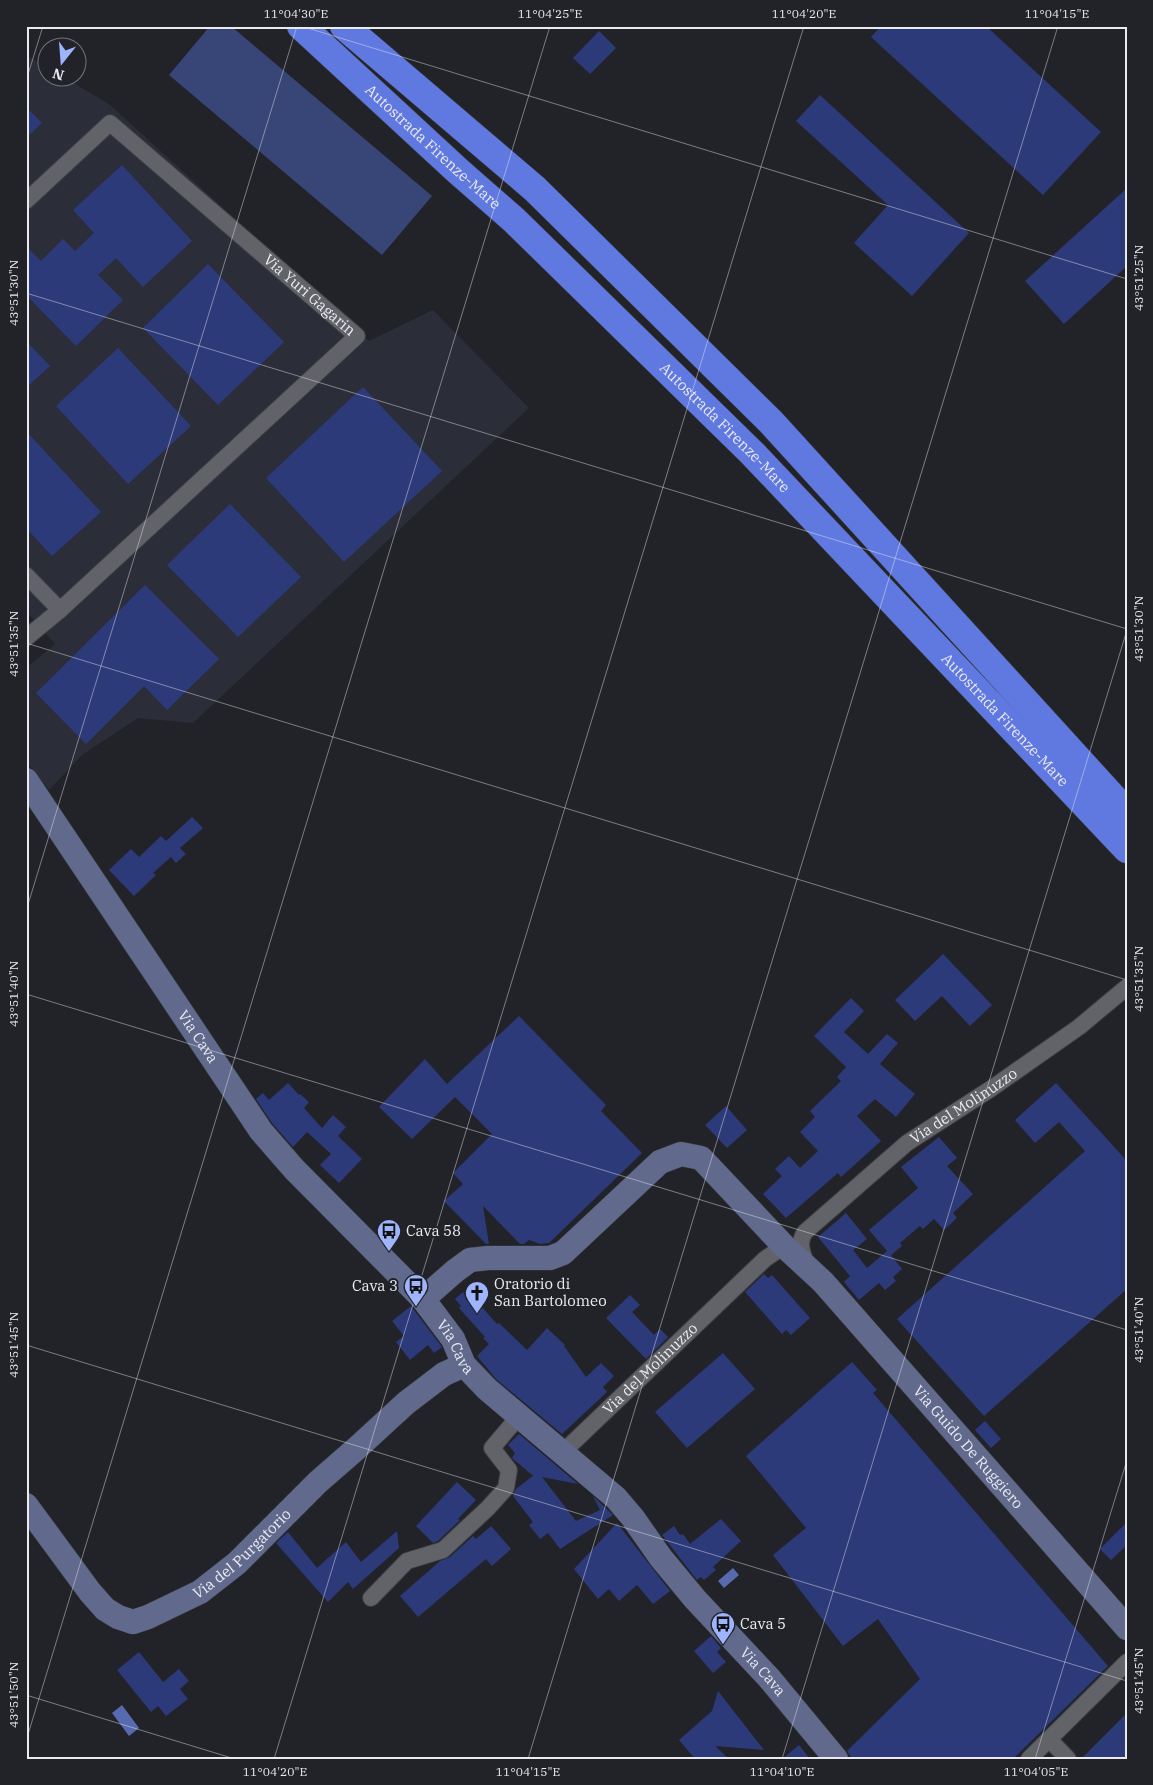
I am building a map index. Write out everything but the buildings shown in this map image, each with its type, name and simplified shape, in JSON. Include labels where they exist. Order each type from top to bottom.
[{"type":"highway","name":"Autostrada Firenze-Mare","points":[[301,26],[458,172],[514,220],[746,448],[1127,849]]},
{"type":"highway","name":"Autostrada Firenze-Mare","points":[[344,26],[535,189],[772,422],[1127,813]]},
{"type":"street","name":"Via Yuri Gagarin","points":[[26,200],[110,122],[357,336],[60,610],[26,638]]},
{"type":"street","points":[[26,575],[60,610]]},
{"type":"street","name":"Via Cava","points":[[26,780],[261,1131],[294,1169],[423,1299],[452,1339],[464,1365],[487,1389],[616,1498],[689,1592],[769,1678],[836,1759]]},
{"type":"street","name":"Via del Molinuzzo","points":[[804,1232],[907,1143],[992,1088],[1055,1044],[1108,1004],[1127,987]]},
{"type":"street","name":"Via Guido De Ruggiero","points":[[423,1299],[454,1271],[470,1260],[488,1258],[550,1258],[563,1253],[660,1162],[681,1154],[702,1158],[784,1246],[808,1267],[1127,1628]]},
{"type":"street","name":"Via Guido De Ruggiero","points":[[804,1232],[800,1242],[808,1267]]},
{"type":"street","name":"Via del Molinuzzo","points":[[562,1453],[765,1259],[784,1246]]},
{"type":"street","name":"Via del Purgatorio","points":[[26,1505],[90,1592],[105,1608],[118,1617],[133,1622],[148,1617],[200,1592],[237,1563],[318,1482],[406,1403],[444,1374],[464,1365]]},
{"type":"street","points":[[371,1598],[408,1561],[443,1550],[488,1508],[506,1488],[509,1470],[492,1448],[520,1415]]},
{"type":"street","points":[[1029,1759],[1127,1662]]},
{"type":"street","points":[[1049,1739],[1068,1759]]},
{"type":"shaded area","points":[[210,26],[231,26],[432,196],[382,255],[169,75]]},
{"type":"shaded area","points":[[26,55],[38,62],[38,88],[82,88],[109,104],[369,341],[433,310],[529,408],[193,723],[138,718],[82,755],[49,790],[26,761],[26,668],[55,644],[26,611]]},
{"type":"shaded area","points":[[733,1568],[739,1575],[724,1588],[718,1581]]},
{"type":"shaded area","points":[[122,1705],[139,1728],[129,1736],[112,1713]]},
{"type":"place","name":"Cava 58","points":[[389,1252]]},
{"type":"place","name":"Cava 3","points":[[416,1307]]},
{"type":"place","name":"Oratorio di San Bartolomeo","points":[[477,1314]]},
{"type":"place","name":"Cava 5","points":[[723,1645]]}]
